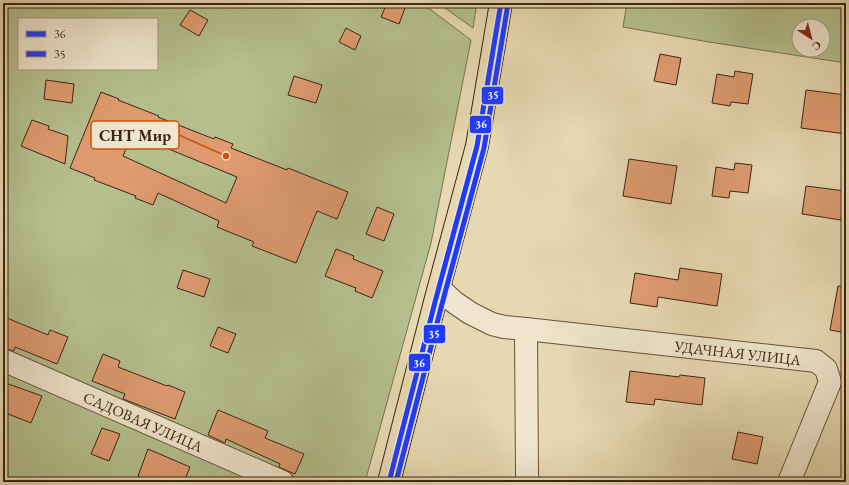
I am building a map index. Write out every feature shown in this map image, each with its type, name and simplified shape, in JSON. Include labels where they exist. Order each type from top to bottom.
[{"type":"main road","points":[[389,482],[477,146],[502,3]]},
{"type":"street","name":"УДАЧНАЯ УЛИЦА","points":[[439,288],[454,302],[470,313],[492,324],[504,327],[526,328],[816,361],[826,369],[830,382],[789,482]]},
{"type":"street","points":[[526,328],[528,482]]},
{"type":"street","name":"САДОВАЯ УЛИЦА","points":[[3,360],[283,482]]},
{"type":"green space","points":[[3,3],[422,3],[471,40],[431,243],[365,482],[3,482]]},
{"type":"green space","points":[[438,3],[477,3],[473,28]]},
{"type":"green space","points":[[627,3],[846,3],[846,63],[813,58],[831,58],[831,18],[791,18],[791,55],[623,27]]},
{"type":"building","points":[[387,3],[407,3],[399,24],[381,17]]},
{"type":"building","points":[[190,10],[208,20],[199,36],[180,25]]},
{"type":"building","points":[[346,28],[361,36],[355,50],[339,42]]},
{"type":"building","points":[[660,54],[681,58],[676,85],[654,81]]},
{"type":"building","points":[[735,71],[753,74],[748,104],[731,102],[730,106],[712,103],[717,74],[734,77]]},
{"type":"building","points":[[294,76],[322,85],[316,103],[288,95]]},
{"type":"building","points":[[46,80],[74,84],[72,103],[44,99]]},
{"type":"building","points":[[806,90],[846,95],[846,134],[801,128]]},
{"type":"building","points":[[101,92],[159,116],[158,117],[214,139],[215,137],[233,144],[231,148],[287,170],[288,168],[348,192],[337,219],[317,211],[296,263],[252,246],[254,242],[217,227],[219,221],[158,193],[153,205],[135,198],[136,196],[94,180],[95,178],[70,168]],"holes":[[[132,134],[237,177],[226,203],[123,156]]]},
{"type":"building","points":[[32,120],[49,126],[48,129],[68,136],[65,164],[21,146]]},
{"type":"building","points":[[629,159],[677,166],[671,204],[623,196]]},
{"type":"building","points":[[735,163],[752,165],[748,193],[730,191],[729,198],[712,196],[716,167],[734,170]]},
{"type":"building","points":[[806,186],[845,191],[841,220],[802,214]]},
{"type":"building","points":[[377,207],[394,214],[384,241],[366,234]]},
{"type":"building","points":[[336,249],[354,256],[353,259],[383,271],[372,298],[355,291],[356,288],[325,276]]},
{"type":"building","points":[[680,268],[722,274],[717,306],[658,297],[657,307],[630,303],[635,273],[678,280]]},
{"type":"building","points":[[183,270],[210,279],[204,297],[177,288]]},
{"type":"building","points":[[838,286],[846,287],[846,333],[830,330]]},
{"type":"building","points":[[7,318],[48,335],[50,330],[68,337],[57,364],[15,347],[14,351],[3,348],[3,327]]},
{"type":"building","points":[[218,327],[236,334],[228,353],[210,346]]},
{"type":"building","points":[[103,354],[120,361],[118,367],[185,392],[175,419],[123,399],[125,394],[92,381]]},
{"type":"building","points":[[630,371],[679,377],[680,375],[705,378],[702,405],[655,399],[654,405],[626,402]]},
{"type":"building","points":[[3,382],[42,396],[31,423],[3,412]]},
{"type":"building","points":[[218,410],[268,431],[265,438],[304,454],[295,474],[279,467],[280,464],[226,439],[225,443],[208,435]]},
{"type":"building","points":[[102,428],[120,434],[109,461],[91,454]]},
{"type":"building","points":[[738,432],[763,437],[757,464],[732,459]]},
{"type":"building","points":[[148,449],[190,467],[184,482],[152,482],[138,476]]},
{"type":"transit line","name":"36","points":[[389,482],[477,146],[501,3]]},
{"type":"transit line","name":"35","points":[[396,482],[484,148],[508,4]]},
{"type":"place","name":"СНТ Мир","points":[[226,156]]}]
